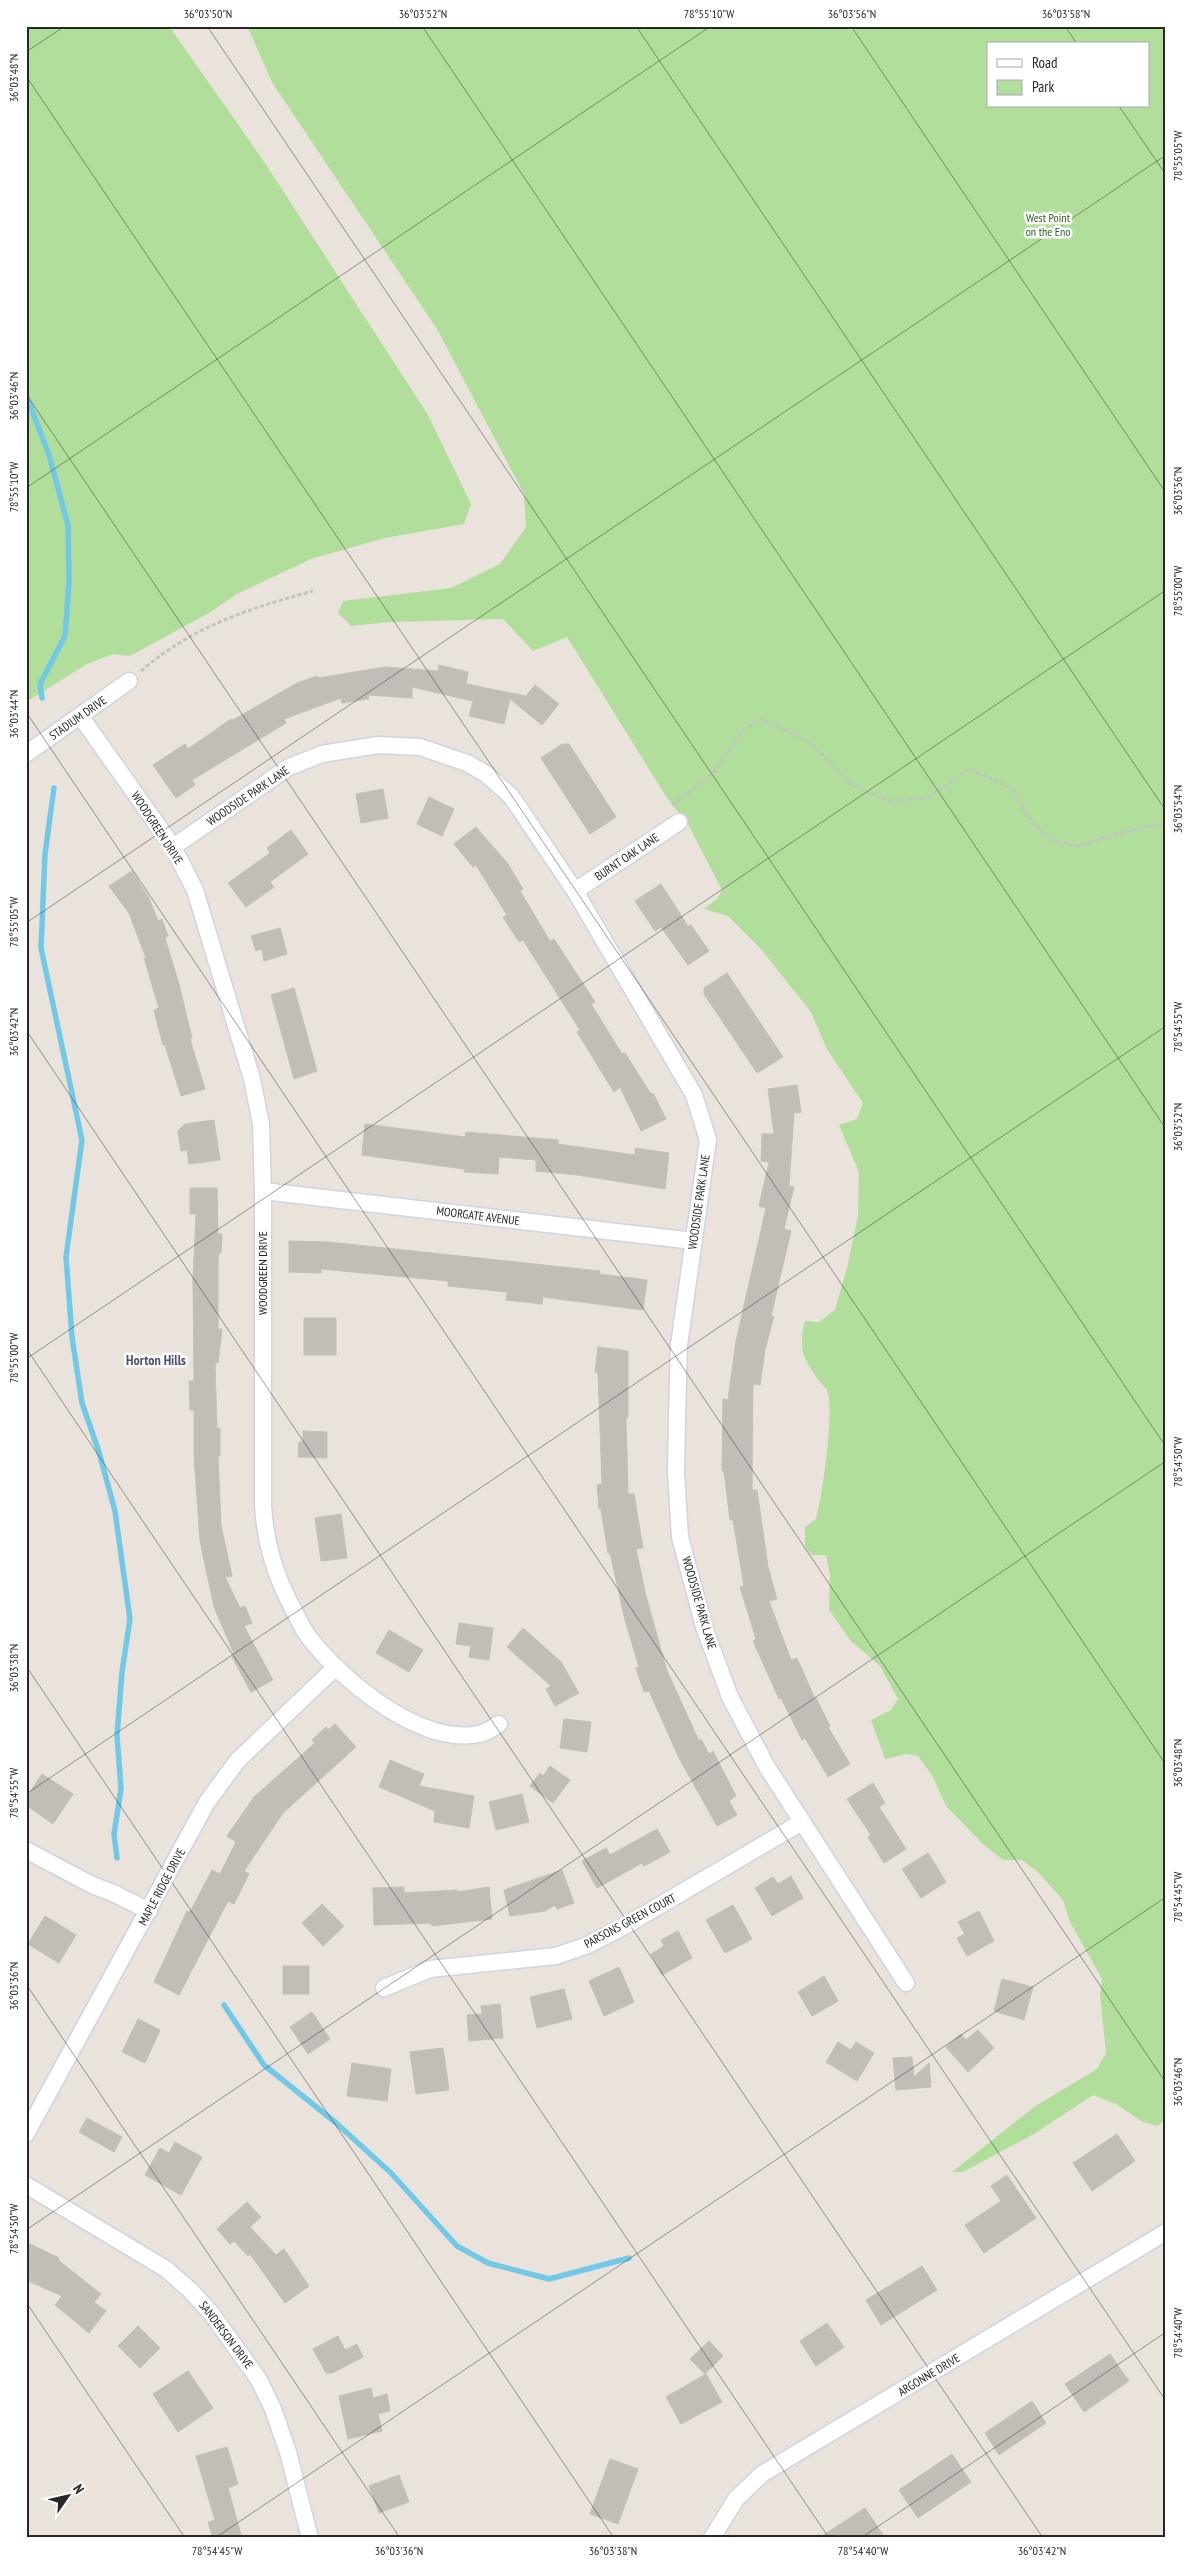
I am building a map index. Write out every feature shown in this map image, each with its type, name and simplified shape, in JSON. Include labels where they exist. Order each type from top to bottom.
[{"type":"street","name":"STADIUM DRIVE","points":[[26,754],[81,717],[129,681]]},
{"type":"street","name":"WOODGREEN DRIVE","points":[[81,717],[173,847],[195,890],[252,1079],[261,1124],[263,1191],[264,1530],[279,1582],[307,1634],[336,1667],[365,1694],[414,1723],[436,1731],[461,1735],[480,1734],[499,1724]]},
{"type":"street","name":"WOODSIDE PARK LANE","points":[[173,847],[289,767],[322,754],[378,745],[420,747],[467,763],[486,774],[511,796],[574,891],[694,1095],[708,1140],[679,1345],[676,1472],[680,1537],[704,1627],[730,1698],[767,1767],[906,1983]]},
{"type":"street","name":"BURNT OAK LANE","points":[[574,891],[679,822]]},
{"type":"street","name":"MOORGATE AVENUE","points":[[263,1191],[694,1241]]},
{"type":"street","name":"MAPLE RIDGE DRIVE","points":[[26,2134],[149,1912],[207,1802],[238,1760],[336,1667]]},
{"type":"street","name":"PARSONS GREEN COURT","points":[[384,1988],[430,1969],[556,1956],[588,1945],[623,1927],[802,1822]]},
{"type":"street","points":[[26,1850],[92,1885],[113,1893],[149,1912]]},
{"type":"street","name":"SANDERSON DRIVE","points":[[26,2185],[166,2269],[191,2291],[211,2313],[259,2380],[273,2409],[288,2452],[310,2538]]},
{"type":"street","name":"ARGONNE DRIVE","points":[[712,2538],[736,2499],[762,2474],[1166,2232]]},
{"type":"path","points":[[129,681],[180,641],[217,622],[260,606],[313,591]]},
{"type":"path","points":[[670,806],[714,772],[744,729],[762,719],[812,745],[852,785],[890,801],[927,798],[970,769],[1011,788],[1032,822],[1054,841],[1079,846],[1119,833],[1156,825],[1166,825]]},
{"type":"green space","points":[[26,26],[169,26],[263,160],[428,415],[471,504],[464,524],[385,538],[311,559],[237,594],[209,613],[130,656],[113,654],[87,664],[26,702]]},
{"type":"green space","name":"West Point on the Eno","points":[[247,26],[1166,26],[1166,2118],[1158,2126],[1143,2122],[1116,2104],[1093,2095],[1034,2134],[963,2172],[952,2172],[1034,2107],[1097,2069],[1106,2053],[1100,1994],[1102,1979],[1070,1922],[1063,1900],[1038,1872],[1022,1860],[1003,1860],[985,1846],[946,1806],[933,1777],[918,1756],[907,1754],[885,1759],[871,1720],[891,1710],[898,1699],[880,1666],[850,1640],[829,1610],[830,1575],[826,1555],[812,1555],[805,1547],[805,1527],[816,1519],[821,1494],[830,1418],[827,1390],[809,1366],[803,1353],[803,1331],[805,1321],[819,1322],[835,1310],[848,1264],[858,1215],[859,1172],[839,1125],[857,1119],[863,1103],[827,1049],[811,1012],[760,948],[728,916],[704,909],[717,899],[722,890],[688,824],[667,798],[567,637],[533,651],[503,619],[391,622],[351,626],[338,613],[343,601],[451,588],[500,564],[526,527],[524,494],[437,329],[273,84]]},
{"type":"building","points":[[439,665],[468,672],[466,684],[526,696],[535,685],[559,704],[542,725],[510,699],[504,724],[469,716],[473,701],[412,687],[412,698],[368,695],[369,699],[342,703],[341,698],[284,719],[286,723],[192,780],[195,785],[176,798],[153,765],[185,744],[188,749],[231,719],[233,720],[297,683],[317,676],[318,678],[385,667],[438,671]]},
{"type":"building","points":[[562,744],[569,744],[616,817],[590,834],[541,758]]},
{"type":"building","points":[[383,789],[388,818],[361,823],[356,794]]},
{"type":"building","points":[[429,797],[454,809],[442,836],[417,824]]},
{"type":"building","points":[[476,827],[508,864],[523,889],[520,891],[550,941],[554,939],[595,1002],[591,1004],[622,1054],[625,1053],[651,1094],[653,1093],[666,1119],[641,1131],[620,1087],[614,1092],[577,1032],[580,1030],[523,940],[519,942],[503,917],[507,915],[476,865],[473,867],[454,844]]},
{"type":"building","points":[[291,830],[308,854],[270,882],[274,887],[246,907],[228,883],[270,853],[267,848]]},
{"type":"building","points":[[132,871],[149,898],[158,921],[162,919],[168,936],[165,938],[179,984],[192,1038],[190,1039],[205,1089],[181,1096],[165,1045],[163,1045],[154,1010],[159,1008],[144,958],[146,958],[129,913],[109,886]]},
{"type":"building","points":[[661,884],[688,926],[691,925],[709,951],[688,965],[661,927],[655,931],[635,901]]},
{"type":"building","points":[[280,928],[287,954],[264,961],[262,949],[256,951],[251,936]]},
{"type":"building","points":[[727,973],[783,1057],[757,1073],[704,994],[704,988]]},
{"type":"building","points":[[294,988],[317,1071],[294,1079],[271,995]]},
{"type":"building","points":[[797,1085],[801,1112],[794,1113],[789,1186],[794,1187],[784,1229],[791,1231],[771,1316],[774,1316],[765,1350],[760,1385],[753,1384],[752,1490],[757,1490],[768,1567],[777,1599],[769,1601],[791,1660],[797,1658],[815,1699],[830,1726],[828,1727],[850,1764],[828,1777],[805,1738],[802,1740],[781,1698],[779,1699],[753,1641],[756,1639],[740,1587],[744,1586],[733,1520],[730,1520],[724,1471],[722,1471],[723,1399],[728,1400],[736,1341],[766,1208],[759,1206],[769,1162],[761,1161],[762,1134],[774,1134],[768,1089]]},
{"type":"building","points":[[214,1120],[220,1160],[189,1164],[187,1150],[181,1151],[178,1131],[185,1124]]},
{"type":"building","points":[[365,1124],[465,1137],[466,1132],[558,1140],[558,1144],[635,1155],[635,1148],[669,1153],[665,1189],[578,1175],[536,1171],[536,1160],[499,1157],[498,1174],[464,1172],[464,1169],[362,1155]]},
{"type":"building","points":[[190,1188],[217,1188],[218,1234],[222,1234],[221,1253],[219,1253],[218,1263],[218,1329],[222,1329],[218,1363],[215,1363],[217,1428],[220,1428],[220,1456],[218,1456],[221,1525],[232,1576],[225,1577],[240,1608],[245,1606],[252,1623],[244,1626],[273,1680],[251,1692],[232,1657],[235,1656],[214,1607],[200,1541],[194,1456],[194,1410],[190,1410],[189,1381],[194,1381],[193,1278],[196,1214],[190,1214]]},
{"type":"building","points":[[289,1241],[329,1242],[600,1271],[599,1274],[647,1280],[643,1310],[543,1297],[542,1304],[506,1300],[507,1292],[448,1286],[448,1281],[321,1269],[321,1273],[289,1272]]},
{"type":"building","points":[[304,1318],[336,1318],[336,1355],[304,1355]]},
{"type":"building","points":[[598,1347],[628,1351],[628,1417],[626,1417],[628,1494],[634,1494],[643,1548],[636,1549],[646,1596],[667,1671],[699,1741],[701,1739],[709,1754],[713,1751],[736,1796],[729,1801],[737,1815],[717,1826],[679,1758],[649,1691],[644,1692],[636,1668],[639,1667],[625,1620],[610,1553],[608,1553],[601,1509],[599,1509],[597,1485],[602,1484],[598,1373],[595,1372]]},
{"type":"building","points":[[303,1431],[327,1432],[327,1458],[298,1457],[299,1442],[303,1442]]},
{"type":"building","points":[[341,1514],[347,1558],[321,1561],[315,1518]]},
{"type":"building","points":[[459,1623],[493,1628],[489,1660],[469,1657],[471,1646],[456,1644]]},
{"type":"building","points":[[523,1628],[561,1662],[579,1693],[555,1706],[546,1689],[551,1686],[507,1647]]},
{"type":"building","points":[[389,1630],[423,1650],[409,1672],[376,1653]]},
{"type":"building","points":[[564,1719],[591,1722],[587,1752],[560,1748]]},
{"type":"building","points":[[335,1724],[356,1747],[283,1813],[244,1871],[249,1874],[234,1904],[228,1901],[179,1995],[154,1982],[187,1911],[190,1912],[212,1870],[220,1874],[236,1842],[227,1836],[254,1797],[315,1743],[312,1740],[326,1727],[328,1730]]},
{"type":"building","points":[[390,1760],[424,1774],[419,1786],[474,1796],[469,1828],[434,1822],[435,1811],[379,1787]]},
{"type":"building","points":[[550,1766],[570,1780],[553,1803],[530,1786],[540,1773],[543,1776]]},
{"type":"building","points":[[42,1774],[73,1794],[53,1824],[26,1805],[26,1798]]},
{"type":"building","points":[[873,1783],[885,1803],[879,1807],[906,1849],[884,1863],[868,1837],[871,1835],[847,1799]]},
{"type":"building","points":[[522,1794],[529,1822],[496,1830],[489,1802]]},
{"type":"building","points":[[657,1829],[670,1852],[644,1866],[642,1863],[597,1888],[582,1861],[606,1848],[610,1855]]},
{"type":"building","points":[[928,1853],[946,1882],[921,1898],[902,1869]]},
{"type":"building","points":[[562,1870],[574,1903],[557,1909],[555,1905],[545,1911],[510,1916],[504,1890]]},
{"type":"building","points":[[791,1876],[803,1898],[772,1916],[755,1888],[773,1877],[778,1884]]},
{"type":"building","points":[[404,1887],[404,1893],[457,1890],[457,1892],[489,1887],[492,1919],[432,1926],[431,1923],[374,1925],[373,1888]]},
{"type":"building","points":[[322,1904],[344,1926],[323,1946],[302,1923]]},
{"type":"building","points":[[733,1905],[752,1939],[725,1953],[706,1920]]},
{"type":"building","points":[[979,1911],[994,1941],[967,1956],[957,1938],[965,1934],[958,1922]]},
{"type":"building","points":[[45,1916],[76,1935],[59,1963],[28,1944]]},
{"type":"building","points":[[678,1931],[692,1958],[662,1975],[651,1954],[664,1946],[661,1940]]},
{"type":"building","points":[[283,1966],[309,1966],[309,1994],[283,1994]]},
{"type":"building","points":[[619,1967],[634,2002],[604,2016],[589,1981]]},
{"type":"building","points":[[824,1976],[838,2001],[812,2016],[798,1992]]},
{"type":"building","points":[[1002,1979],[1033,1987],[1024,2020],[994,2011]]},
{"type":"building","points":[[564,1989],[572,2019],[537,2028],[530,1997]]},
{"type":"building","points":[[500,2004],[503,2038],[469,2041],[467,2015],[482,2014],[481,2006]]},
{"type":"building","points":[[312,2012],[330,2039],[308,2054],[290,2027]]},
{"type":"building","points":[[138,2019],[160,2030],[145,2063],[122,2052]]},
{"type":"building","points":[[978,2030],[994,2048],[968,2072],[946,2047],[961,2034],[966,2040]]},
{"type":"building","points":[[838,2042],[851,2050],[856,2042],[874,2053],[857,2081],[826,2062]]},
{"type":"building","points":[[443,2048],[449,2090],[416,2094],[410,2052]]},
{"type":"building","points":[[912,2057],[914,2077],[929,2063],[931,2087],[896,2090],[893,2058]]},
{"type":"building","points":[[352,2063],[391,2069],[387,2101],[347,2096]]},
{"type":"building","points":[[87,2118],[122,2137],[114,2152],[79,2132]]},
{"type":"building","points":[[1117,2134],[1135,2161],[1092,2191],[1073,2163]]},
{"type":"building","points":[[175,2142],[202,2157],[181,2195],[145,2175],[160,2148],[169,2153]]},
{"type":"building","points":[[1007,2175],[1036,2218],[984,2253],[965,2225],[1001,2201],[991,2186]]},
{"type":"building","points":[[247,2202],[261,2217],[250,2227],[276,2255],[284,2249],[309,2286],[285,2303],[250,2254],[248,2256],[234,2241],[230,2244],[217,2229]]},
{"type":"building","points":[[26,2242],[59,2258],[58,2260],[101,2294],[94,2302],[106,2311],[89,2333],[55,2305],[62,2296],[26,2280]]},
{"type":"building","points":[[922,2266],[937,2290],[881,2325],[866,2300]]},
{"type":"building","points":[[827,2323],[844,2347],[816,2366],[800,2341]]},
{"type":"building","points":[[138,2326],[160,2348],[140,2368],[118,2346]]},
{"type":"building","points":[[338,2336],[345,2350],[357,2344],[363,2357],[332,2373],[326,2373],[313,2349]]},
{"type":"building","points":[[709,2341],[723,2356],[705,2374],[690,2359]]},
{"type":"building","points":[[1110,2354],[1129,2381],[1084,2412],[1065,2384]]},
{"type":"building","points":[[188,2371],[213,2408],[178,2432],[153,2394]]},
{"type":"building","points":[[706,2374],[722,2402],[681,2424],[666,2397]]},
{"type":"building","points":[[371,2388],[373,2398],[387,2394],[390,2411],[378,2414],[382,2431],[348,2439],[339,2396]]},
{"type":"building","points":[[1032,2401],[1046,2423],[999,2455],[985,2433]]},
{"type":"building","points":[[227,2447],[238,2484],[228,2488],[242,2538],[213,2538],[208,2522],[215,2520],[196,2456]]},
{"type":"building","points":[[952,2454],[971,2482],[918,2518],[899,2490]]},
{"type":"building","points":[[610,2459],[638,2469],[618,2524],[590,2514]]},
{"type":"building","points":[[399,2475],[409,2502],[379,2513],[369,2486]]},
{"type":"building","points":[[865,2508],[885,2538],[819,2538]]},
{"type":"waterway","points":[[26,395],[49,455],[68,525],[69,582],[65,636],[40,684],[42,698]]},
{"type":"waterway","points":[[54,788],[45,854],[41,948],[82,1140],[66,1257],[72,1337],[82,1403],[99,1452],[115,1511],[130,1619],[122,1672],[117,1735],[121,1789],[114,1834],[117,1858]]},
{"type":"waterway","points":[[224,2005],[264,2065],[335,2122],[391,2173],[457,2246],[488,2263],[549,2279],[629,2258]]},
{"type":"district","name":"Horton Hills","points":[[156,1360]]}]
